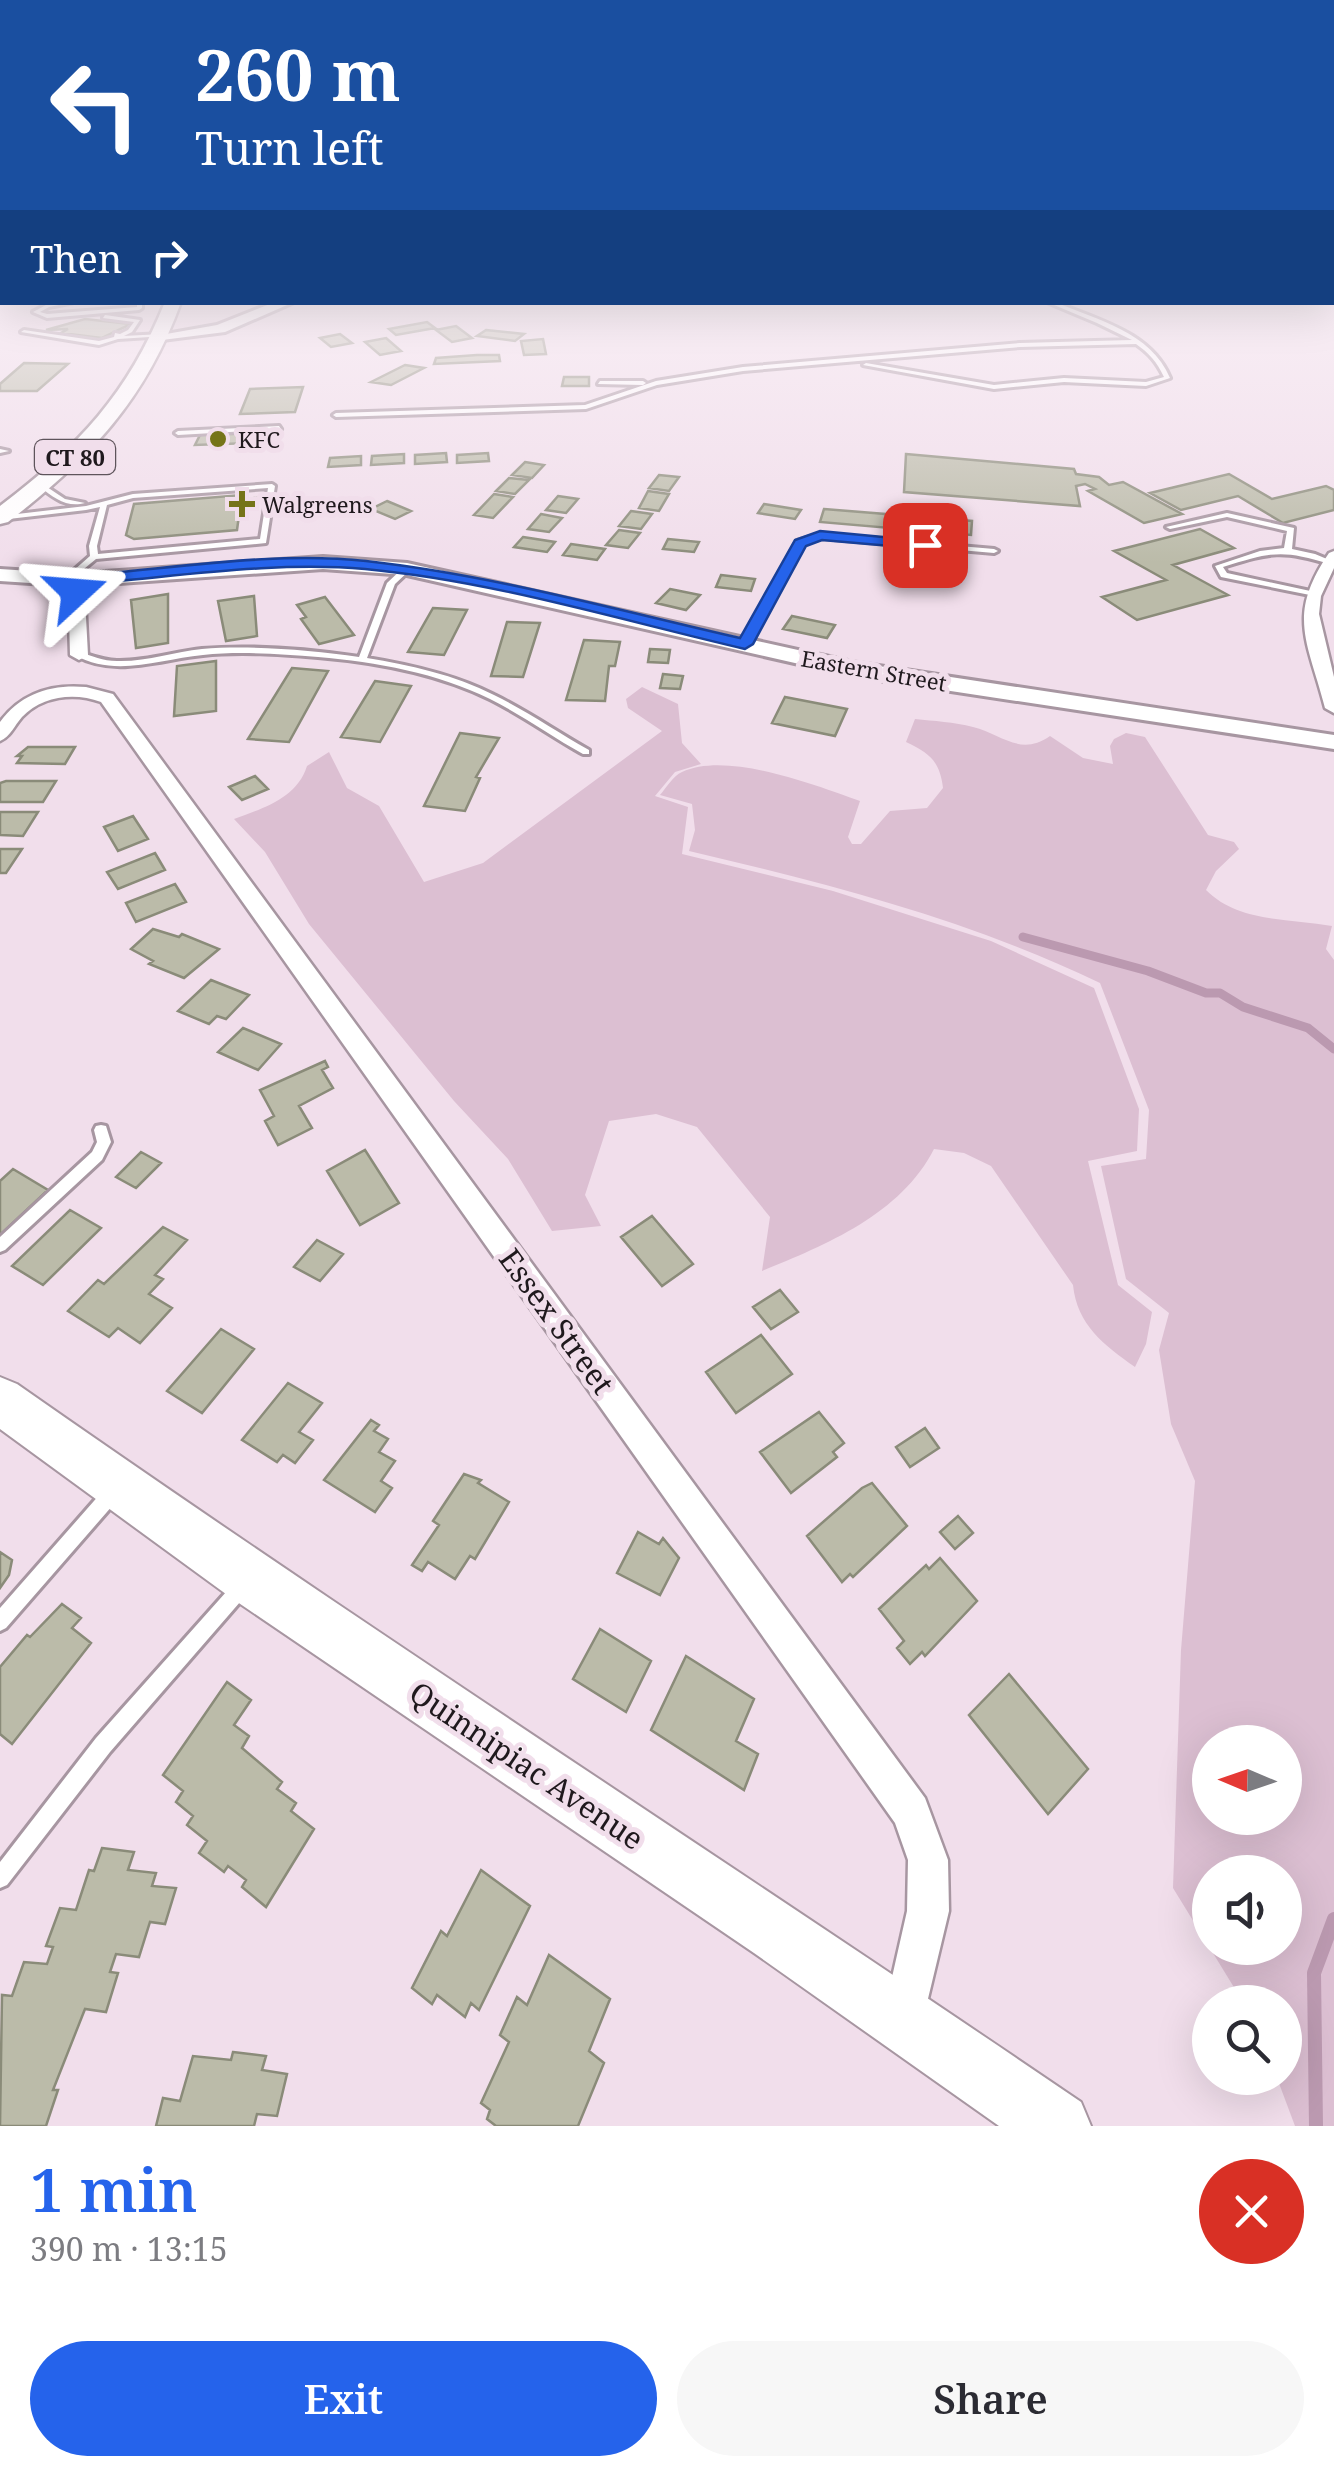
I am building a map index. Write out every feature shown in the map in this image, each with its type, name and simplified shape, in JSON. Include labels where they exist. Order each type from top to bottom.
[{"type":"main road","name":"CT 80","points":[[0,518],[42,486],[109,424],[144,365]]},
{"type":"main road","name":"Quinnipiac Avenue","points":[[0,1400],[250,1578],[776,1931],[1058,2126]]},
{"type":"street","points":[[1332,559],[1312,594],[1312,641],[1334,708]]},
{"type":"street","name":"Eastern Street","points":[[0,575],[72,580],[323,563],[406,569],[852,669],[1334,742]]},
{"type":"street","points":[[72,580],[79,655]]},
{"type":"street","name":"Essex Street","points":[[0,735],[20,709],[36,698],[93,692],[107,698],[911,1812],[928,1860],[928,1911],[904,2022]]},
{"type":"lane","points":[[600,383],[656,383],[795,365]]},
{"type":"lane","points":[[868,365],[994,387],[1064,380],[1146,384],[1167,378],[1162,365]]},
{"type":"lane","points":[[336,415],[586,408],[656,383]]},
{"type":"lane","points":[[178,433],[279,428]]},
{"type":"lane","points":[[42,486],[63,501],[104,504]]},
{"type":"lane","points":[[0,518],[104,504],[133,496],[272,486],[263,541],[94,557],[72,580]]},
{"type":"lane","points":[[94,557],[93,546],[104,504]]},
{"type":"lane","points":[[1170,528],[1227,515],[1291,530],[1288,550]]},
{"type":"lane","points":[[745,644],[800,543],[820,536],[994,551]]},
{"type":"lane","points":[[1312,594],[1246,582],[1224,575],[1220,566],[1272,548],[1332,559]]},
{"type":"lane","points":[[362,659],[392,582],[406,569]]},
{"type":"lane","points":[[79,655],[101,666],[212,651],[362,659],[420,670],[484,694],[586,752]]},
{"type":"lane","points":[[0,1246],[97,1156],[104,1142],[101,1130]]},
{"type":"lane","points":[[0,1622],[119,1485]]},
{"type":"lane","points":[[0,1878],[102,1744],[250,1578]]},
{"type":"shaded area","points":[[642,687],[678,704],[682,743],[701,764],[675,772],[655,796],[688,807],[682,854],[833,891],[991,941],[1094,988],[1139,1109],[1137,1151],[1088,1161],[1118,1285],[1152,1312],[1146,1344],[1135,1367],[1086,1323],[1073,1285],[991,1166],[964,1153],[934,1149],[902,1192],[860,1225],[762,1271],[770,1217],[697,1127],[656,1114],[609,1121],[585,1195],[601,1226],[552,1231],[508,1159],[454,1101],[309,924],[265,852],[234,819],[287,794],[307,766],[329,752],[347,788],[379,806],[424,882],[483,863],[662,731],[628,708],[626,699]]},
{"type":"shaded area","points":[[915,719],[973,727],[1020,744],[1050,736],[1083,758],[1113,764],[1110,746],[1114,739],[1126,733],[1145,737],[1208,835],[1234,842],[1239,849],[1216,871],[1206,890],[1219,901],[1249,914],[1332,926],[1326,949],[1334,960],[1334,2126],[1295,2126],[1283,2095],[1302,2095],[1302,1985],[1233,1985],[1220,1965],[1302,1965],[1302,1855],[1192,1855],[1192,1919],[1173,1888],[1181,1650],[1195,1481],[1171,1424],[1159,1350],[1169,1313],[1126,1279],[1101,1166],[1146,1159],[1149,1110],[1100,983],[950,922],[689,851],[695,830],[692,804],[660,795],[679,774],[701,767],[723,765],[771,773],[860,801],[848,837],[852,844],[861,844],[890,811],[927,808],[943,788],[939,771],[921,750],[906,742]]},
{"type":"building","points":[[21,365],[67,365],[37,391],[0,391],[0,384]]},
{"type":"building","points":[[405,365],[424,368],[391,385],[371,382]]},
{"type":"building","points":[[564,377],[589,377],[589,386],[562,386]]},
{"type":"building","points":[[303,387],[295,412],[240,414],[250,389]]},
{"type":"building","points":[[254,433],[251,443],[195,445],[200,435]]},
{"type":"building","points":[[446,453],[447,462],[415,464],[415,455]]},
{"type":"building","points":[[488,453],[489,461],[457,463],[457,455]]},
{"type":"building","points":[[404,454],[404,463],[371,465],[372,456]]},
{"type":"building","points":[[906,454],[1074,469],[1076,474],[1099,477],[1109,485],[1123,482],[1182,514],[1144,523],[1088,491],[1095,489],[1085,484],[1076,486],[1080,506],[904,492]]},
{"type":"building","points":[[361,456],[361,465],[328,467],[330,458]]},
{"type":"building","points":[[525,462],[544,465],[532,478],[512,475]]},
{"type":"building","points":[[1229,474],[1272,499],[1326,486],[1334,490],[1334,510],[1283,523],[1238,496],[1181,510],[1150,493]]},
{"type":"building","points":[[659,475],[679,477],[669,491],[649,488]]},
{"type":"building","points":[[509,478],[529,480],[515,494],[496,491]]},
{"type":"building","points":[[648,491],[669,494],[659,511],[639,508]]},
{"type":"building","points":[[494,494],[513,497],[493,518],[474,515]]},
{"type":"building","name":"Walgreens","points":[[241,495],[241,499],[256,498],[254,507],[240,508],[237,530],[134,539],[126,535],[134,504]]},
{"type":"building","points":[[558,496],[578,499],[566,513],[546,510]]},
{"type":"building","points":[[387,501],[411,511],[395,519],[371,509]]},
{"type":"building","points":[[764,504],[801,510],[795,519],[758,513]]},
{"type":"building","points":[[824,509],[972,521],[971,535],[820,522]]},
{"type":"building","points":[[631,511],[652,514],[641,529],[619,526]]},
{"type":"building","points":[[541,514],[562,518],[549,532],[528,529]]},
{"type":"building","points":[[1200,529],[1234,548],[1173,565],[1228,595],[1137,620],[1102,597],[1166,580],[1114,551]]},
{"type":"building","points":[[619,530],[640,533],[628,548],[606,545]]},
{"type":"building","points":[[523,537],[555,542],[547,552],[514,547]]},
{"type":"building","points":[[668,539],[699,542],[694,552],[663,549]]},
{"type":"building","points":[[571,544],[605,549],[597,560],[563,555]]},
{"type":"building","points":[[721,575],[755,579],[751,591],[716,587]]},
{"type":"building","points":[[670,589],[700,595],[686,610],[656,603]]},
{"type":"building","points":[[168,594],[168,643],[136,648],[131,600]]},
{"type":"building","points":[[254,596],[257,636],[226,641],[218,601]]},
{"type":"building","points":[[325,597],[354,635],[319,644],[301,619],[306,617],[297,605]]},
{"type":"building","points":[[433,608],[467,610],[444,655],[408,652]]},
{"type":"building","points":[[792,616],[835,625],[827,638],[783,629]]},
{"type":"building","points":[[507,622],[540,623],[523,677],[491,676]]},
{"type":"building","points":[[584,640],[620,642],[615,666],[609,666],[605,701],[566,700]]},
{"type":"building","points":[[650,649],[670,650],[668,663],[648,662]]},
{"type":"building","points":[[216,661],[216,711],[174,716],[177,666]]},
{"type":"building","points":[[292,668],[328,671],[289,742],[248,739]]},
{"type":"building","points":[[663,674],[683,676],[680,689],[660,688]]},
{"type":"building","points":[[375,681],[411,686],[380,742],[341,737]]},
{"type":"building","points":[[785,697],[847,709],[835,736],[772,723]]},
{"type":"building","points":[[460,733],[499,738],[476,777],[480,778],[465,811],[424,806]]},
{"type":"building","points":[[28,747],[75,747],[65,764],[17,763],[22,756],[17,756]]},
{"type":"building","points":[[255,776],[268,789],[242,800],[229,787]]},
{"type":"building","points":[[56,781],[43,802],[0,802],[0,783]]},
{"type":"building","points":[[0,812],[38,812],[23,836],[0,835]]},
{"type":"building","points":[[133,816],[148,839],[118,851],[104,827]]},
{"type":"building","points":[[0,849],[22,849],[6,873],[0,873]]},
{"type":"building","points":[[155,853],[165,870],[118,889],[107,872]]},
{"type":"building","points":[[175,884],[186,902],[136,922],[126,903]]},
{"type":"building","points":[[153,929],[179,937],[182,934],[219,949],[184,978],[149,964],[153,961],[131,949]]},
{"type":"building","points":[[211,980],[249,995],[226,1019],[217,1016],[209,1024],[178,1011]]},
{"type":"building","points":[[243,1028],[281,1044],[258,1070],[218,1052]]},
{"type":"building","points":[[325,1061],[328,1067],[322,1070],[333,1088],[299,1106],[312,1128],[278,1145],[265,1121],[274,1116],[260,1090]]},
{"type":"building","points":[[365,1150],[399,1203],[360,1225],[327,1171]]},
{"type":"building","points":[[141,1152],[161,1163],[136,1188],[116,1177]]},
{"type":"building","points":[[13,1169],[48,1190],[0,1235],[0,1181]]},
{"type":"building","points":[[70,1210],[101,1228],[43,1285],[12,1266]]},
{"type":"building","points":[[652,1216],[693,1264],[662,1286],[621,1237]]},
{"type":"building","points":[[163,1227],[187,1240],[155,1275],[163,1279],[149,1294],[172,1308],[140,1343],[118,1328],[109,1337],[68,1311],[98,1280],[104,1284]]},
{"type":"building","points":[[317,1240],[343,1254],[320,1281],[294,1267]]},
{"type":"building","points":[[780,1290],[798,1312],[771,1329],[753,1307]]},
{"type":"building","points":[[221,1329],[254,1349],[202,1413],[167,1391]]},
{"type":"building","points":[[761,1335],[792,1374],[736,1413],[706,1372]]},
{"type":"building","points":[[288,1383],[322,1403],[299,1432],[313,1440],[295,1463],[283,1455],[277,1462],[242,1440]]},
{"type":"building","points":[[819,1412],[844,1443],[833,1452],[837,1457],[791,1493],[760,1452]]},
{"type":"building","points":[[371,1420],[379,1425],[374,1431],[388,1439],[379,1452],[395,1461],[381,1481],[392,1488],[375,1512],[324,1480]]},
{"type":"building","points":[[925,1428],[939,1448],[910,1467],[896,1447]]},
{"type":"building","points":[[464,1474],[481,1480],[478,1483],[509,1502],[475,1559],[470,1556],[455,1579],[428,1562],[422,1571],[412,1565],[439,1525],[433,1521]]},
{"type":"building","points":[[872,1483],[907,1526],[853,1577],[850,1574],[842,1582],[807,1536]]},
{"type":"building","points":[[958,1516],[973,1533],[955,1549],[940,1532]]},
{"type":"building","points":[[638,1532],[659,1544],[663,1538],[679,1558],[660,1595],[617,1573]]},
{"type":"building","points":[[0,1552],[12,1560],[9,1575],[0,1588]]},
{"type":"building","points":[[940,1558],[977,1601],[925,1656],[922,1652],[910,1664],[897,1648],[904,1641],[879,1609],[926,1565],[929,1569]]},
{"type":"building","points":[[62,1604],[81,1618],[72,1628],[91,1643],[12,1744],[0,1734],[0,1667],[27,1635],[30,1637]]},
{"type":"building","points":[[600,1629],[651,1661],[626,1712],[573,1679]]},
{"type":"building","points":[[686,1656],[754,1699],[736,1741],[758,1754],[744,1790],[651,1730]]},
{"type":"building","points":[[1009,1674],[1088,1769],[1048,1814],[969,1715]]},
{"type":"building","points":[[227,1682],[251,1700],[234,1725],[249,1736],[242,1748],[282,1782],[277,1789],[296,1803],[291,1811],[314,1829],[266,1907],[242,1887],[246,1880],[228,1866],[224,1872],[199,1853],[207,1841],[187,1825],[193,1816],[176,1802],[183,1791],[163,1775]]},
{"type":"building","points":[[102,1848],[134,1852],[128,1870],[156,1873],[152,1886],[176,1888],[165,1924],[150,1922],[139,1957],[116,1954],[110,1972],[118,1973],[106,2012],[85,2009],[53,2090],[58,2090],[46,2126],[0,2126],[2,1995],[12,1996],[24,1962],[47,1964],[53,1947],[46,1946],[60,1908],[76,1910],[89,1870],[94,1871]]},
{"type":"building","points":[[481,1870],[530,1906],[479,2010],[471,2003],[465,2017],[437,1995],[432,2004],[412,1988],[441,1931],[447,1936]]},
{"type":"building","points":[[549,1955],[610,1999],[589,2051],[604,2063],[578,2126],[496,2126],[487,2119],[490,2110],[481,2103],[509,2042],[500,2035],[517,1997],[527,2005]]},
{"type":"building","points":[[233,2052],[266,2056],[262,2070],[287,2074],[277,2116],[257,2114],[254,2126],[156,2126],[163,2098],[180,2101],[193,2056],[231,2060]]},
{"type":"waterway","points":[[1023,937],[1148,971],[1206,993],[1220,993],[1243,1007],[1308,1028],[1334,1049]]},
{"type":"waterway","points":[[1316,2126],[1314,1973],[1334,1919]]},
{"type":"place","name":"KFC","points":[[218,439]]},
{"type":"place","name":"Walgreens","points":[[242,504]]},
{"type":"route","points":[[76,592],[76,580],[268,565],[363,565],[467,581],[745,644],[800,543],[820,536],[925,545]]}]
